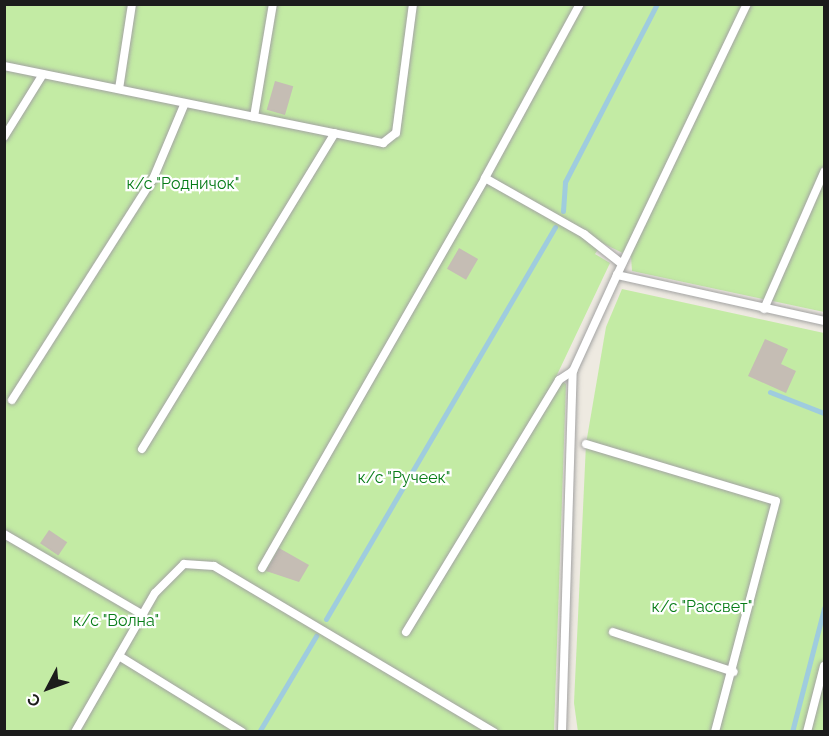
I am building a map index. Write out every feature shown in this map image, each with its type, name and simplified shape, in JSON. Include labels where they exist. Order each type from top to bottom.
[{"type":"lane","points":[[119,89],[132,4]]},
{"type":"lane","points":[[254,117],[273,4]]},
{"type":"lane","points":[[4,66],[383,143],[396,133],[413,4]]},
{"type":"lane","points":[[262,568],[485,178],[580,4]]},
{"type":"lane","points":[[562,732],[573,371],[747,4]]},
{"type":"lane","points":[[4,137],[43,74]]},
{"type":"lane","points":[[12,400],[153,179],[185,103]]},
{"type":"lane","points":[[142,450],[335,134]]},
{"type":"lane","points":[[764,309],[825,172]]},
{"type":"lane","points":[[485,178],[584,234],[622,264]]},
{"type":"lane","points":[[617,275],[825,321]]},
{"type":"lane","points":[[406,632],[558,380],[573,371]]},
{"type":"lane","points":[[586,444],[776,501],[734,672],[715,732]]},
{"type":"lane","points":[[4,534],[142,615]]},
{"type":"lane","points":[[75,732],[155,593],[184,564],[214,566],[494,732]]},
{"type":"lane","points":[[613,632],[734,672]]},
{"type":"lane","points":[[119,656],[242,732]]},
{"type":"lane","points":[[807,732],[825,666]]},
{"type":"green space","points":[[4,5],[824,5],[824,312],[632,271],[631,257],[602,243],[595,254],[610,263],[556,377],[566,384],[554,731],[5,731]]},
{"type":"green space","name":"к/с \"Рассвет\"","points":[[622,289],[824,333],[824,731],[578,732],[574,703],[586,444],[606,327]]},
{"type":"building","points":[[275,81],[293,86],[285,115],[267,110]]},
{"type":"building","points":[[459,248],[478,259],[466,280],[447,269]]},
{"type":"building","points":[[765,339],[788,349],[781,364],[796,371],[786,393],[748,376]]},
{"type":"building","points":[[49,530],[67,542],[58,556],[40,543]]},
{"type":"building","points":[[279,548],[309,565],[299,582],[266,571]]},
{"type":"waterway","points":[[563,211],[565,182],[657,4]]},
{"type":"waterway","points":[[326,619],[555,227]]},
{"type":"waterway","points":[[770,392],[824,413]]},
{"type":"waterway","points":[[792,732],[824,608]]},
{"type":"waterway","points":[[259,732],[316,636]]},
{"type":"park label","name":"к/с \"Родничок\"","points":[[183,184]]},
{"type":"park label","name":"к/с \"Ручеек\"","points":[[404,478]]},
{"type":"park label","name":"к/с \"Волна\"","points":[[116,621]]}]
